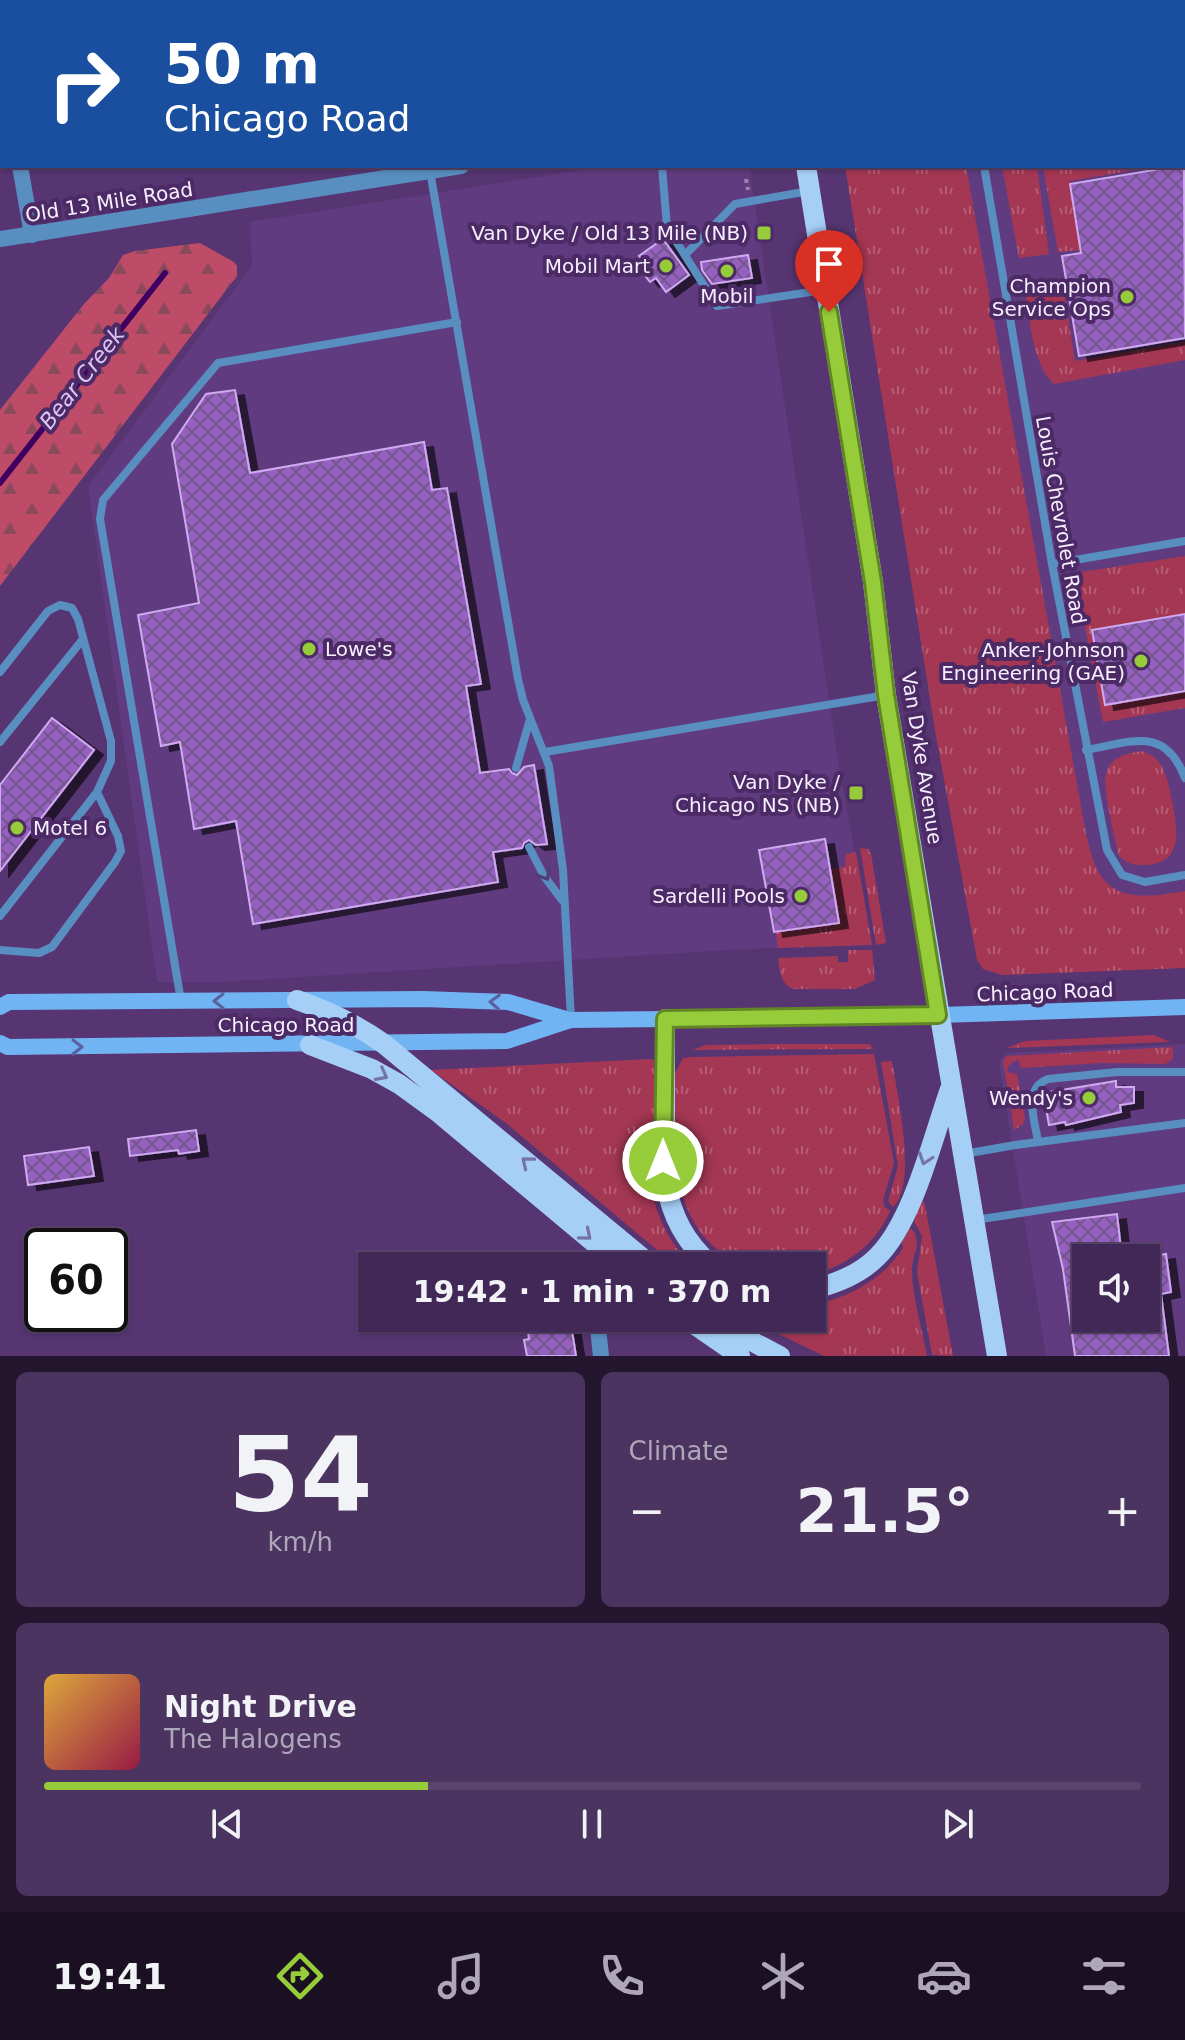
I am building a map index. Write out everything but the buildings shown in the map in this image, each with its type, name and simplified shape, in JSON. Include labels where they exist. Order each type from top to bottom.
[{"type":"main road","name":"Van Dyke Avenue","points":[[806,168],[873,582],[886,695],[997,1356]]},
{"type":"main road","name":"Chicago Road","points":[[0,1007],[9,1002],[423,999],[508,1002],[571,1020],[938,1015],[1185,1007]]},
{"type":"main road","points":[[297,1000],[361,1027],[384,1044],[635,1252]]},
{"type":"main road","points":[[665,1019],[665,1181],[670,1205],[680,1228],[697,1252]]},
{"type":"main road","name":"Chicago Road","points":[[0,1043],[8,1047],[507,1041],[571,1020]]},
{"type":"main road","points":[[310,1045],[372,1069],[399,1084],[439,1113],[605,1252]]},
{"type":"main road","points":[[826,1286],[857,1272],[877,1257],[892,1239],[911,1201],[951,1085]]},
{"type":"main road","points":[[705,1332],[740,1356]]},
{"type":"main road","points":[[738,1332],[780,1356]]},
{"type":"street","points":[[20,168],[32,235]]},
{"type":"street","name":"Old 13 Mile Road","points":[[0,239],[449,168]]},
{"type":"street","points":[[598,1332],[601,1356]]},
{"type":"lane","points":[[662,168],[667,227],[717,306],[825,290]]},
{"type":"lane","name":"Louis Chevrolet Road","points":[[984,168],[1052,564],[1107,850],[1122,875],[1145,882],[1185,875]]},
{"type":"lane","points":[[430,171],[518,679],[545,752],[557,813],[571,1020]]},
{"type":"lane","points":[[685,255],[735,204],[809,191]]},
{"type":"lane","points":[[181,1001],[100,519],[103,500],[218,363],[457,322]]},
{"type":"lane","points":[[1052,564],[1185,541]]},
{"type":"lane","points":[[0,672],[48,611],[60,605],[72,608],[111,741],[111,761],[97,792],[0,916]]},
{"type":"lane","points":[[0,742],[83,639]]},
{"type":"lane","points":[[545,752],[886,695]]},
{"type":"lane","points":[[516,768],[530,718]]},
{"type":"lane","points":[[1086,750],[1140,741],[1165,745],[1178,758],[1185,778]]},
{"type":"lane","points":[[0,950],[39,953],[52,947],[115,862],[121,851],[118,836],[97,792]]},
{"type":"lane","points":[[529,847],[544,876],[563,902]]},
{"type":"lane","points":[[1038,1142],[1032,1101],[1033,1090],[1038,1083],[1062,1077],[1117,1072],[1185,1072]]},
{"type":"lane","points":[[963,1155],[1185,1123]]},
{"type":"lane","points":[[974,1220],[1185,1188]]},
{"type":"shaded area","points":[[595,168],[749,168],[840,773],[872,945],[745,949],[221,982],[157,982],[88,486],[252,266],[250,222]]},
{"type":"shaded area","points":[[855,168],[1185,168],[1185,959],[991,962]]},
{"type":"shaded area","points":[[1185,1044],[1185,1356],[1046,1356],[999,1062],[1006,1053]]},
{"type":"green space","points":[[845,168],[966,168],[1086,834],[1098,871],[1105,882],[1115,889],[1149,896],[1185,891],[1185,968],[1002,975],[983,969],[977,960],[935,730]]},
{"type":"green space","points":[[1002,168],[1037,168],[1049,254],[1019,258]]},
{"type":"green space","points":[[1043,168],[1145,168],[1070,181],[1081,250],[1058,252]]},
{"type":"green space","points":[[200,243],[234,262],[237,276],[0,586],[0,410],[84,304],[109,278],[123,255]]},
{"type":"green space","points":[[1062,279],[1075,361],[1185,342],[1185,360],[1054,384],[1040,364],[1023,281]]},
{"type":"green space","points":[[1185,556],[1185,708],[1103,722],[1075,573]]},
{"type":"green space","points":[[1142,751],[1153,756],[1164,771],[1176,822],[1176,842],[1168,858],[1159,863],[1135,865],[1119,856],[1105,779],[1107,770],[1118,758]]},
{"type":"green space","points":[[860,848],[868,849],[871,854],[886,943],[876,945]]},
{"type":"green space","points":[[856,852],[872,945],[778,948],[776,932],[838,923],[830,869],[845,867],[846,854]]},
{"type":"green space","points":[[848,950],[872,950],[875,980],[855,989],[793,989],[781,976],[778,958],[838,956],[838,962],[848,962]]},
{"type":"green space","points":[[1154,1035],[1170,1042],[1006,1048],[1025,1041]]},
{"type":"green space","points":[[870,1044],[873,1049],[692,1050],[706,1045]]},
{"type":"green space","points":[[1173,1047],[1173,1059],[1165,1064],[1101,1063],[1021,1068],[1018,1059],[1008,1066],[1007,1072],[1017,1074],[1025,1118],[1023,1124],[1014,1130],[1003,1061],[1006,1056]]},
{"type":"green space","points":[[874,1054],[894,1163],[883,1200],[890,1211],[868,1244],[849,1259],[826,1271],[826,1252],[720,1252],[713,1246],[687,1209],[676,1166],[673,1077],[683,1058]]},
{"type":"green space","points":[[654,1060],[655,1167],[650,1168],[651,1182],[661,1221],[681,1252],[659,1252],[506,1123],[431,1070]]},
{"type":"green space","points":[[892,1061],[905,1159],[900,1195],[893,1207],[888,1201],[898,1166],[881,1062]]},
{"type":"green space","points":[[923,1201],[953,1356],[932,1355],[917,1272],[922,1236],[914,1221]]},
{"type":"green space","points":[[910,1228],[916,1237],[912,1280],[927,1356],[824,1356],[775,1332],[826,1332],[826,1301],[839,1298],[875,1278],[895,1259],[903,1248],[902,1242]]},
{"type":"waterway","name":"Bear Creek","points":[[0,483],[165,273]]},
{"type":"place","name":"Van Dyke / Old 13 Mile (NB)","points":[[764,233]]},
{"type":"place","name":"Mobil Mart","points":[[666,266]]},
{"type":"place","name":"Mobil","points":[[727,271]]},
{"type":"place","name":"Champion Service Ops","points":[[1127,297]]},
{"type":"place","name":"Lowe's","points":[[309,649]]},
{"type":"place","name":"Anker-Johnson Engineering (GAE)","points":[[1141,661]]},
{"type":"place","name":"Van Dyke / Chicago NS (NB)","points":[[856,793]]},
{"type":"place","name":"Motel 6","points":[[17,828]]},
{"type":"place","name":"Sardelli Pools","points":[[801,896]]},
{"type":"place","name":"Wendy's","points":[[1089,1098]]},
{"type":"route","points":[[663,1161],[665,1019],[938,1015],[829,312]]}]
